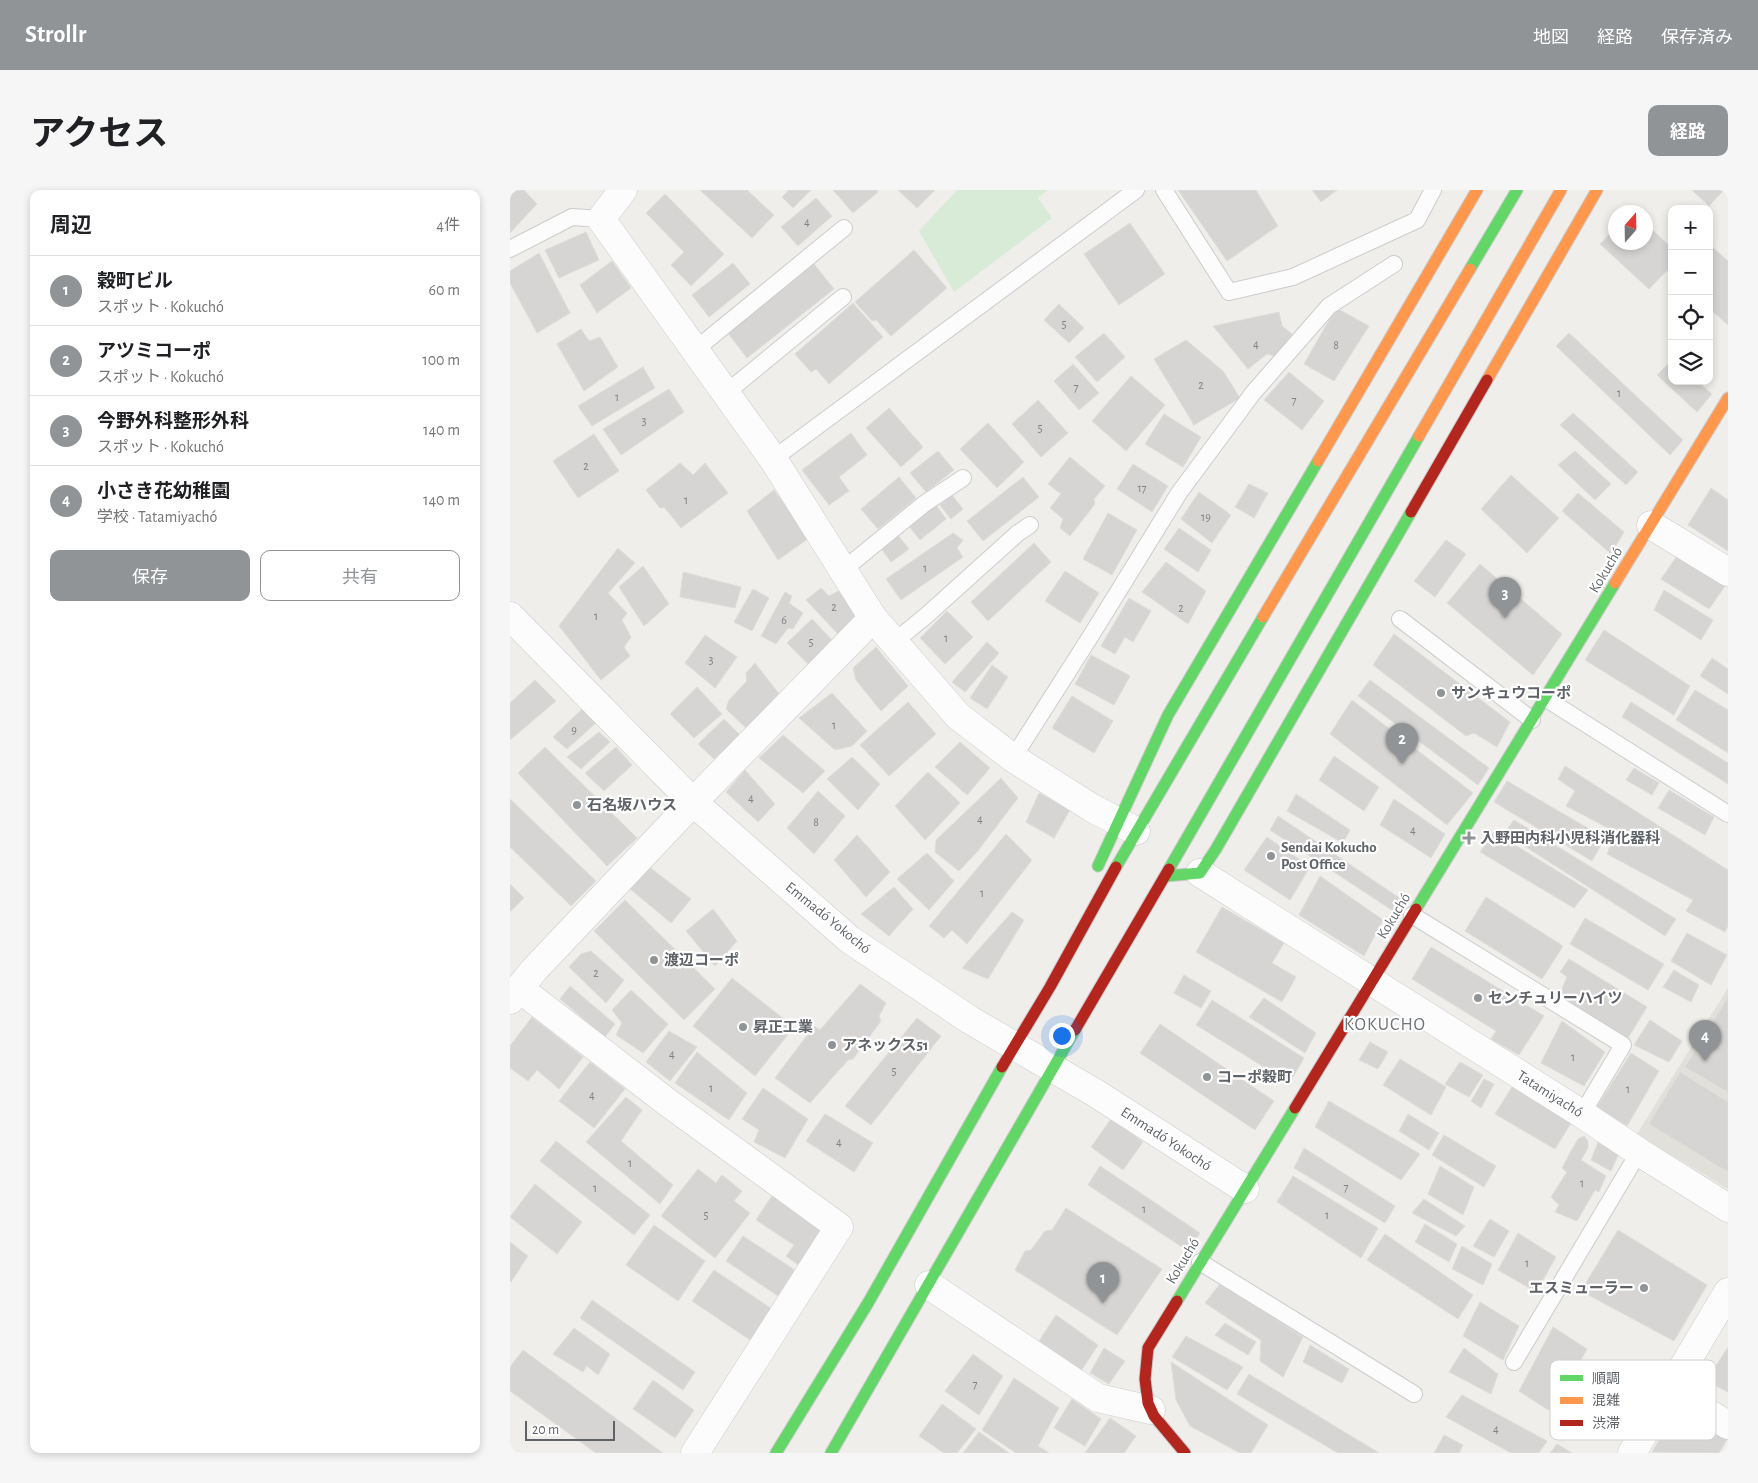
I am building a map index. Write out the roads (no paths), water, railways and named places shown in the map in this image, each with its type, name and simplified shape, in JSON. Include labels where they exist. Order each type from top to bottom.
[{"type":"street","points":[[776,1453],[868,1303],[1080,932],[1127,826],[1168,716],[1477,190]]},
{"type":"street","points":[[1093,878],[1127,826],[1517,190]]},
{"type":"street","points":[[831,1453],[1561,190]]},
{"type":"street","points":[[1166,876],[1200,873],[1216,850],[1597,190]]},
{"type":"street","points":[[622,191],[601,219],[773,459],[873,618],[958,716],[1013,758],[1092,808],[1127,826]]},
{"type":"street","name":"Kokuchó","points":[[1184,1453],[1151,1410],[1144,1380],[1144,1364],[1148,1348],[1728,398]]},
{"type":"street","points":[[1651,525],[1728,572]]},
{"type":"street","name":"Emmadó Yokochó","points":[[510,616],[693,802],[849,939],[970,1020],[1097,1094],[1245,1190]]},
{"type":"street","points":[[695,1453],[839,1227],[515,994],[534,970],[693,802],[873,618]]},
{"type":"street","name":"Tatamiyachó","points":[[1200,873],[1728,1208]]},
{"type":"street","points":[[1080,932],[1088,895]]},
{"type":"street","points":[[929,1285],[1098,1398],[1151,1410]]},
{"type":"street","points":[[1688,1360],[1728,1292]]},
{"type":"street","points":[[1716,1417],[1728,1424]]},
{"type":"street","points":[[1632,1453],[1640,1440]]},
{"type":"lane","points":[[773,459],[1136,190]]},
{"type":"lane","points":[[1164,190],[1229,292],[1293,278],[1417,220],[1434,190]]},
{"type":"lane","points":[[510,249],[572,217],[601,219]]},
{"type":"lane","points":[[695,350],[844,228]]},
{"type":"lane","points":[[1013,758],[1179,493],[1252,393],[1329,306],[1394,264]]},
{"type":"lane","points":[[726,393],[842,297]]},
{"type":"lane","points":[[843,570],[924,504],[963,478]]},
{"type":"lane","points":[[894,642],[927,615],[1018,533],[1030,525]]},
{"type":"lane","points":[[1400,619],[1532,720]]},
{"type":"lane","points":[[1545,698],[1728,814]]},
{"type":"lane","points":[[1412,915],[1623,1045],[1582,1114]]},
{"type":"lane","points":[[1514,1362],[1639,1152]]},
{"type":"lane","points":[[1200,1262],[1414,1394]]},
{"type":"place","name":"今野外科整形外科","points":[[1505,618]]},
{"type":"place","name":"サンキュウコーポ","points":[[1441,693]]},
{"type":"place","name":"アツミコーポ","points":[[1402,764]]},
{"type":"place","name":"石名坂ハウス","points":[[577,805]]},
{"type":"place","name":"入野田内科小児科消化器科","points":[[1469,838]]},
{"type":"place","name":"Sendai Kokucho Post Office","points":[[1271,856]]},
{"type":"place","name":"渡辺コーポ","points":[[654,960]]},
{"type":"place","name":"センチュリーハイツ","points":[[1478,998]]},
{"type":"place","name":"昇正工業","points":[[743,1027]]},
{"type":"place","name":"アネックス51","points":[[832,1045]]},
{"type":"place","name":"小さき花幼稚園","points":[[1705,1061]]},
{"type":"place","name":"コーポ穀町","points":[[1207,1077]]},
{"type":"place","name":"エスミューラー","points":[[1644,1288]]},
{"type":"place","name":"穀町ビル","points":[[1103,1303]]},
{"type":"district","name":"KOKUCHO","points":[[1385,1025]]}]
